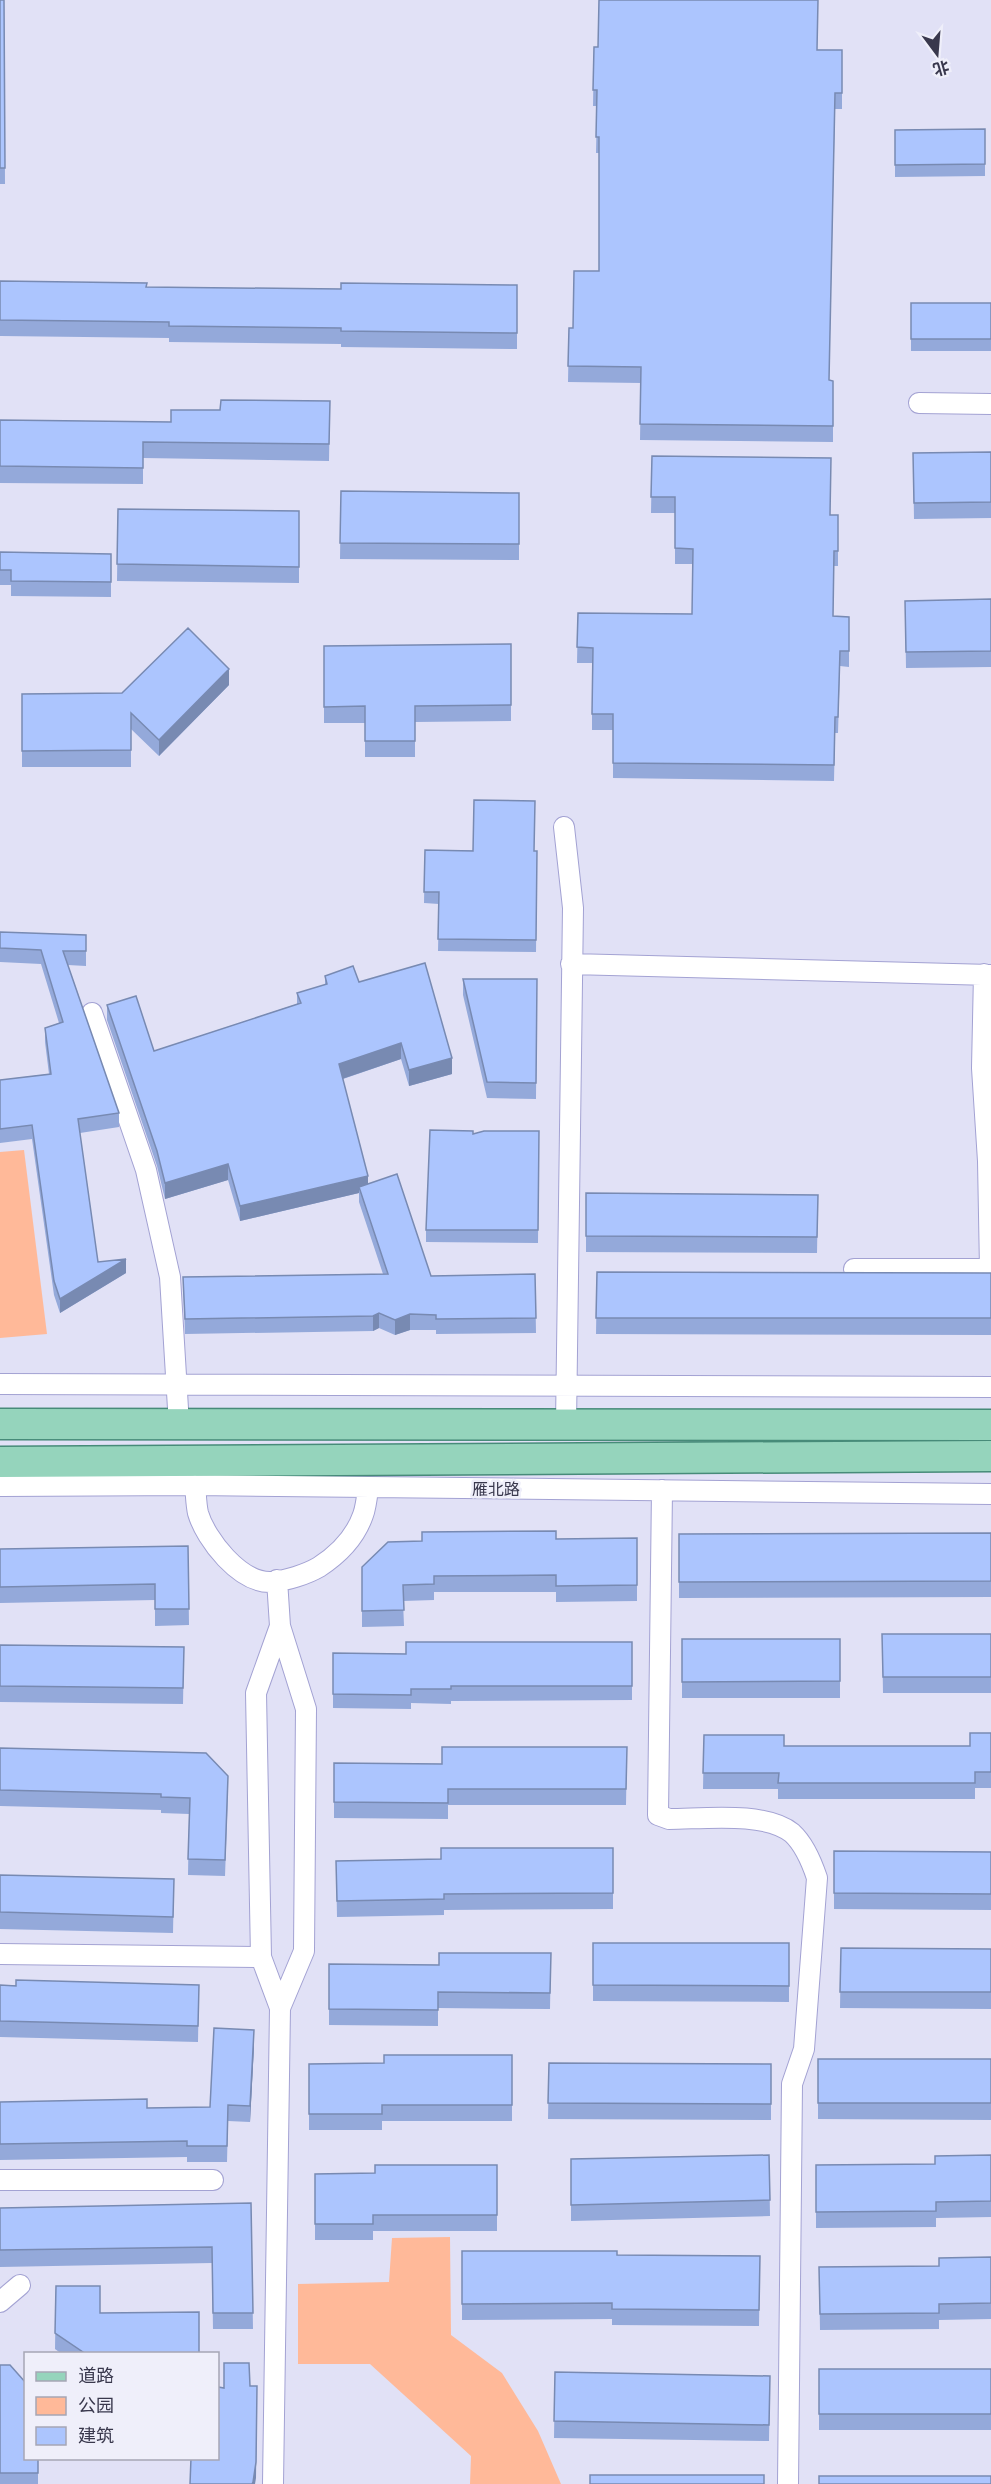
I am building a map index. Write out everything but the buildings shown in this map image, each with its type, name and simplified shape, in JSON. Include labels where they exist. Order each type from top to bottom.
[{"type":"main road","points":[[0,1424],[991,1425]]},
{"type":"main road","name":"雁北路","points":[[0,1462],[991,1456]]},
{"type":"street","points":[[919,404],[991,404]]},
{"type":"street","points":[[564,827],[573,908],[566,1425]]},
{"type":"street","points":[[571,964],[987,975],[982,1068],[988,1161],[991,1269],[854,1269]]},
{"type":"street","points":[[92,1013],[149,1182],[170,1277],[179,1425]]},
{"type":"street","points":[[0,1384],[991,1387]]},
{"type":"street","points":[[195,1485],[201,1520],[207,1536],[224,1557],[245,1573],[270,1582],[311,1571],[334,1558],[352,1538],[360,1522],[368,1488]]},
{"type":"street","name":"雁北路","points":[[0,1486],[195,1485],[991,1494]]},
{"type":"street","points":[[662,1490],[658,1815],[669,1819],[762,1820],[792,1833],[811,1860],[817,1878],[804,2049],[792,2084],[788,2484]]},
{"type":"street","points":[[277,1580],[280,1626],[306,1709],[304,1951],[280,2008]]},
{"type":"street","points":[[273,2484],[280,2008],[261,1957],[256,1693],[280,1626]]},
{"type":"street","points":[[0,1954],[261,1957]]},
{"type":"street","points":[[0,2180],[213,2180]]},
{"type":"street","points":[[0,2302],[20,2285]]},
{"type":"green space","points":[[24,1150],[47,1334],[0,1338],[0,1152]]},
{"type":"green space","points":[[450,2237],[451,2335],[502,2373],[538,2431],[561,2484],[470,2484],[471,2456],[370,2364],[298,2364],[298,2284],[389,2282],[392,2238]]}]
